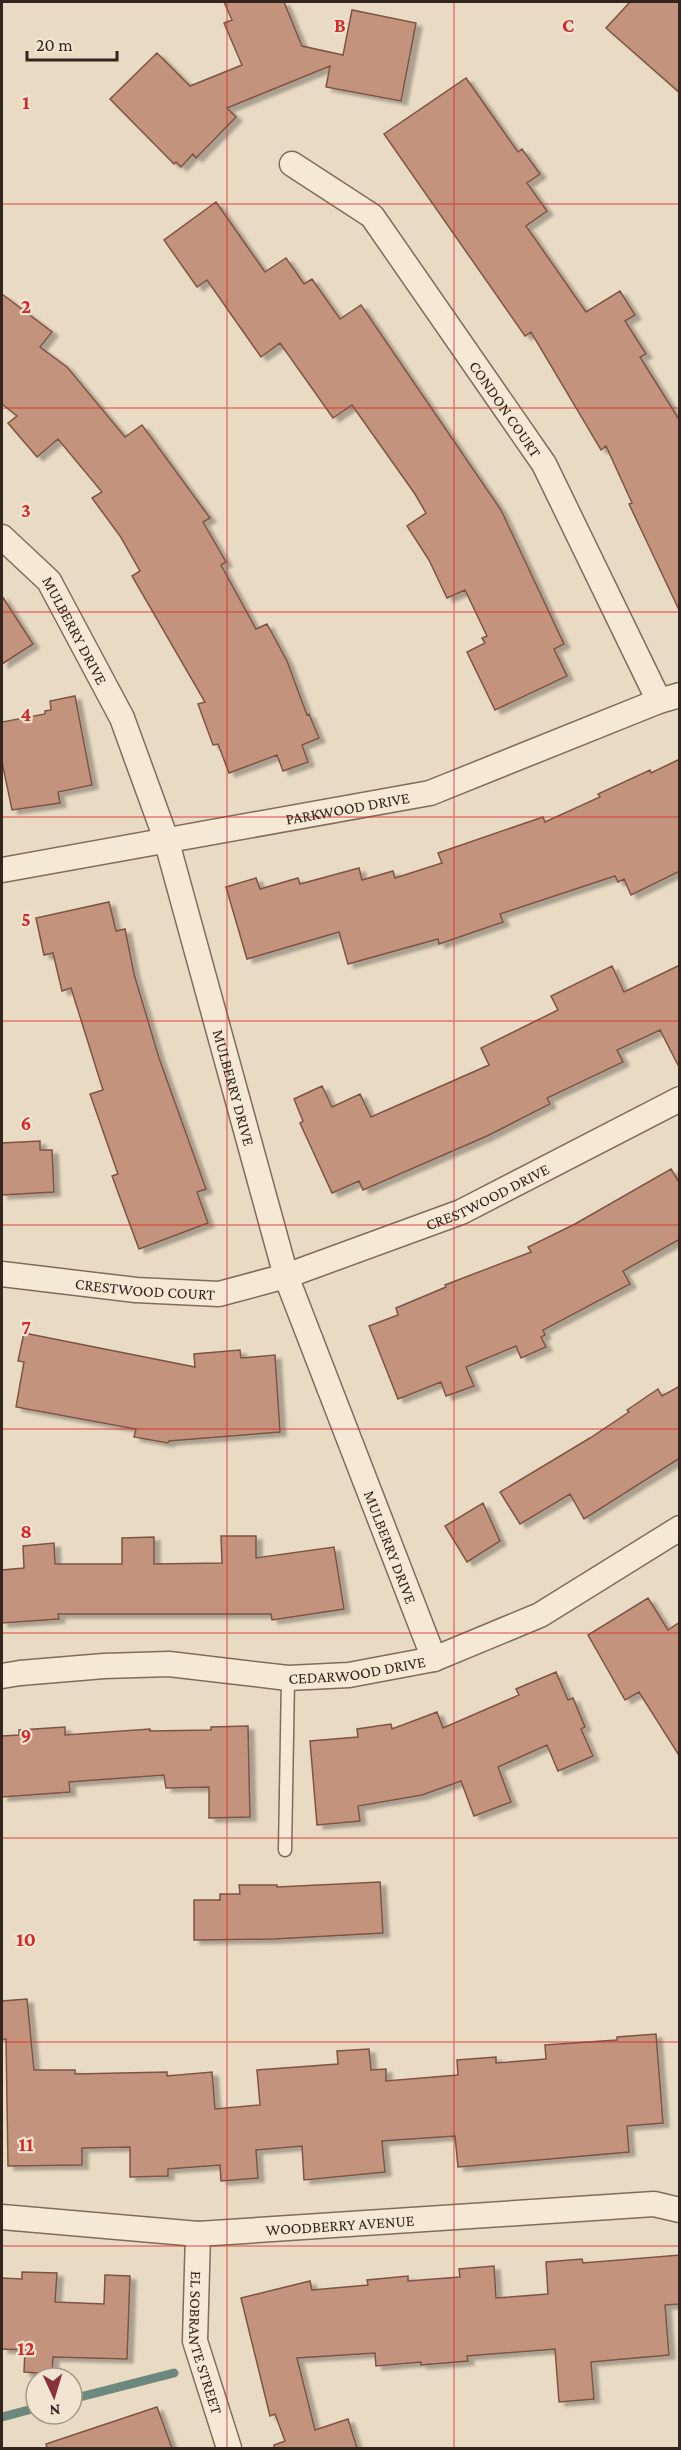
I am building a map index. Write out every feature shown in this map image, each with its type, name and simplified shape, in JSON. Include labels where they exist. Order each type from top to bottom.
[{"type":"street","name":"CONDON COURT","points":[[292,164],[372,216],[544,464],[669,698]]},
{"type":"street","name":"MULBERRY DRIVE","points":[[2,537],[49,581],[122,718],[166,839],[286,1276],[434,1659]]},
{"type":"street","name":"PARKWOOD DRIVE","points":[[2,870],[430,793],[669,698]]},
{"type":"street","name":"CRESTWOOD DRIVE","points":[[286,1276],[461,1212],[680,1099]]},
{"type":"street","name":"CRESTWOOD COURT","points":[[2,1274],[136,1290],[219,1294],[286,1276]]},
{"type":"street","name":"CEDARWOOD DRIVE","points":[[2,1676],[20,1672],[169,1664],[288,1678],[349,1675],[434,1659],[540,1615],[677,1534]]},
{"type":"street","name":"WOODBERRY AVENUE","points":[[2,2217],[198,2234],[654,2204],[680,2210]]},
{"type":"street","name":"EL SOBRANTE STREET","points":[[198,2234],[195,2341],[229,2448]]},
{"type":"lane","points":[[285,1850],[288,1678]]},
{"type":"building","points":[[224,2],[284,2],[302,46],[343,55],[352,10],[416,23],[401,101],[326,87],[330,66],[227,108],[236,117],[196,158],[193,154],[181,167],[176,162],[174,164],[110,99],[157,53],[190,86],[242,65],[224,23],[232,20]]},
{"type":"building","points":[[630,2],[680,2],[680,93],[606,28]]},
{"type":"building","points":[[466,78],[518,152],[522,149],[540,174],[527,183],[547,211],[526,226],[586,312],[620,291],[635,315],[625,321],[646,354],[640,357],[680,421],[680,612],[629,504],[632,503],[606,446],[601,450],[531,332],[525,336],[384,134]]},
{"type":"building","points":[[216,202],[265,272],[286,258],[304,284],[312,279],[340,319],[361,305],[501,510],[564,644],[554,649],[567,676],[495,710],[467,652],[485,643],[482,638],[487,636],[465,590],[447,598],[429,560],[407,526],[426,513],[415,494],[352,405],[333,418],[280,343],[261,357],[207,280],[197,287],[164,240]]},
{"type":"building","points":[[2,294],[52,332],[40,347],[67,367],[125,437],[142,425],[210,518],[203,522],[226,562],[221,565],[256,629],[267,624],[287,661],[307,715],[309,714],[319,738],[302,745],[308,762],[283,771],[277,755],[229,773],[218,744],[213,745],[198,704],[205,702],[132,576],[140,571],[120,536],[92,498],[102,492],[58,439],[37,457],[8,423],[17,416],[2,404]]},
{"type":"building","points":[[2,596],[33,644],[2,664]]},
{"type":"building","points":[[75,696],[92,785],[58,792],[60,803],[12,810],[2,762],[2,722],[45,714],[45,711],[51,710],[50,701]]},
{"type":"building","points":[[680,759],[680,871],[631,895],[624,879],[618,882],[615,876],[500,914],[503,922],[439,944],[438,939],[348,964],[339,932],[247,959],[226,887],[256,878],[260,889],[298,878],[300,884],[359,868],[362,880],[393,871],[395,878],[442,863],[438,853],[543,817],[545,822],[600,797],[598,794]]},
{"type":"building","points":[[109,902],[116,931],[125,929],[134,974],[159,1058],[206,1189],[197,1192],[208,1223],[139,1249],[112,1176],[118,1174],[90,1094],[103,1090],[71,988],[62,991],[53,953],[44,955],[36,918]]},
{"type":"building","points":[[680,965],[680,1069],[660,1030],[617,1050],[623,1062],[547,1098],[550,1104],[487,1136],[363,1190],[359,1181],[332,1193],[300,1123],[303,1121],[294,1099],[322,1086],[332,1107],[360,1094],[371,1117],[489,1065],[481,1048],[558,1010],[551,996],[612,966],[624,992]]},
{"type":"building","points":[[40,1141],[40,1150],[52,1150],[54,1192],[2,1195],[2,1143]]},
{"type":"building","points":[[671,1169],[680,1184],[680,1239],[623,1271],[630,1284],[543,1330],[545,1335],[541,1337],[546,1347],[521,1358],[516,1346],[466,1367],[474,1386],[446,1396],[441,1382],[398,1399],[369,1326],[398,1315],[396,1308],[446,1287],[445,1285],[531,1252],[528,1247],[575,1224]]},
{"type":"building","points":[[24,1333],[195,1367],[194,1354],[240,1350],[241,1358],[275,1355],[280,1432],[169,1441],[168,1443],[134,1437],[136,1429],[16,1407],[24,1362],[18,1361]]},
{"type":"building","points":[[680,1386],[680,1458],[584,1519],[570,1494],[520,1524],[500,1492],[590,1438],[658,1389],[662,1396]]},
{"type":"building","points":[[483,1503],[500,1541],[467,1562],[445,1526]]},
{"type":"building","points":[[221,1536],[256,1536],[256,1558],[334,1547],[344,1609],[272,1620],[271,1614],[58,1614],[59,1619],[2,1623],[2,1570],[24,1568],[23,1546],[54,1543],[55,1564],[122,1564],[122,1538],[154,1537],[154,1564],[222,1563]]},
{"type":"building","points":[[648,1598],[668,1630],[680,1622],[680,1757],[639,1692],[625,1700],[588,1635]]},
{"type":"building","points":[[556,1672],[568,1700],[573,1698],[585,1727],[581,1729],[593,1756],[558,1771],[547,1745],[498,1767],[511,1802],[474,1816],[461,1781],[422,1795],[358,1806],[360,1821],[317,1825],[310,1741],[358,1737],[357,1729],[391,1724],[392,1729],[437,1712],[443,1728],[519,1695],[516,1689]]},
{"type":"building","points":[[248,1726],[250,1817],[209,1818],[209,1787],[166,1788],[164,1775],[69,1782],[70,1792],[2,1797],[2,1736],[19,1735],[19,1730],[65,1727],[65,1735],[150,1729],[150,1731],[211,1730],[211,1727]]},
{"type":"building","points":[[380,1882],[383,1933],[274,1939],[194,1940],[194,1900],[220,1900],[220,1894],[240,1894],[239,1885],[277,1885],[277,1887]]},
{"type":"building","points":[[27,1999],[34,2070],[75,2070],[75,2074],[167,2072],[167,2076],[212,2072],[215,2109],[260,2105],[257,2070],[338,2064],[337,2051],[369,2049],[371,2070],[386,2069],[386,2081],[458,2075],[457,2060],[496,2057],[496,2063],[546,2059],[545,2045],[617,2040],[617,2037],[656,2034],[663,2123],[627,2126],[629,2152],[458,2167],[455,2136],[382,2141],[385,2172],[304,2180],[302,2146],[256,2150],[258,2178],[221,2181],[220,2165],[168,2169],[168,2176],[130,2177],[130,2147],[82,2148],[82,2165],[8,2166],[6,2039],[2,2040],[2,2001]]},
{"type":"building","points":[[680,2255],[680,2304],[665,2305],[669,2355],[591,2362],[594,2399],[559,2402],[555,2349],[467,2356],[468,2361],[421,2365],[421,2362],[376,2366],[375,2353],[297,2358],[315,2430],[348,2419],[357,2448],[274,2448],[274,2445],[285,2441],[275,2414],[270,2416],[241,2298],[310,2281],[312,2290],[368,2285],[367,2280],[408,2276],[408,2281],[460,2277],[459,2269],[494,2266],[496,2298],[548,2294],[546,2262],[582,2259],[583,2263]]},
{"type":"building","points":[[22,2272],[57,2273],[55,2302],[104,2304],[105,2275],[130,2276],[127,2359],[53,2357],[52,2366],[24,2366],[25,2350],[2,2349],[2,2278],[22,2279]]},
{"type":"building","points":[[157,2407],[172,2448],[47,2448],[46,2444]]},
{"type":"waterway","points":[[84,2396],[174,2373]]},
{"type":"waterway","points":[[2,2417],[24,2411]]}]
